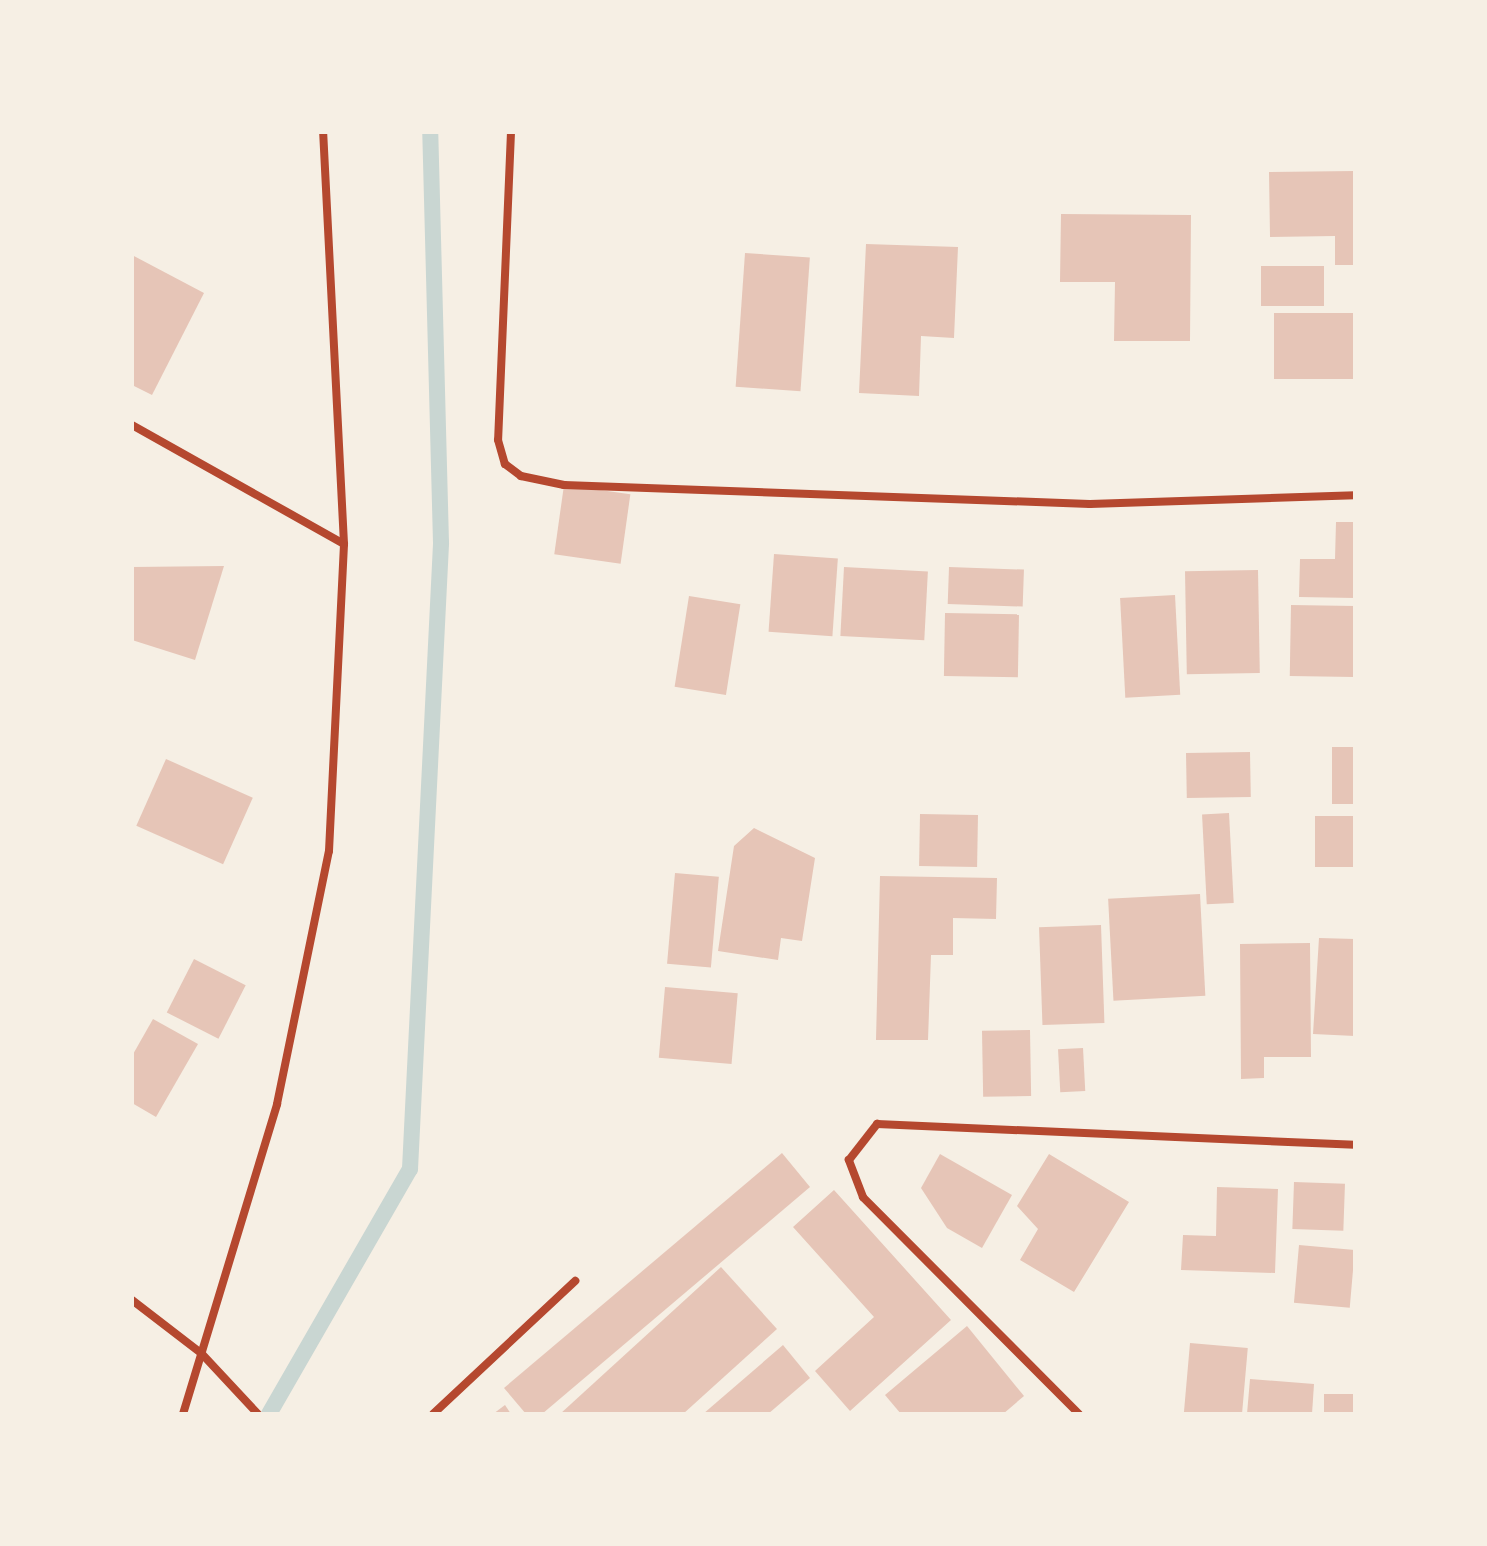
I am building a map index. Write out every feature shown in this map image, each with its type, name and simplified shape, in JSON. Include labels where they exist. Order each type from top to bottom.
[{"type":"street","points":[[183,1414],[277,1104],[329,851],[344,544],[323,132]]},
{"type":"street","points":[[511,132],[498,440],[505,464],[521,476],[564,485],[1090,504],[1355,495]]},
{"type":"street","points":[[132,425],[344,544]]},
{"type":"street","points":[[1079,1414],[863,1197],[849,1160],[877,1124],[1355,1145]]},
{"type":"street","points":[[433,1414],[575,1281]]},
{"type":"street","points":[[132,1300],[202,1354],[258,1414]]},
{"type":"building","points":[[1355,171],[1355,265],[1335,265],[1335,236],[1270,237],[1269,172]]},
{"type":"building","points":[[1061,214],[1191,215],[1190,341],[1114,341],[1115,282],[1060,282]]},
{"type":"building","points":[[866,244],[958,247],[954,338],[921,336],[919,396],[859,393]]},
{"type":"building","points":[[745,253],[810,258],[800,391],[736,387]]},
{"type":"building","points":[[132,255],[204,293],[152,395],[132,385]]},
{"type":"building","points":[[1261,266],[1324,266],[1324,306],[1261,306]]},
{"type":"building","points":[[1274,313],[1355,313],[1355,379],[1274,379]]},
{"type":"building","points":[[564,485],[630,494],[621,564],[554,554]]},
{"type":"building","points":[[1336,522],[1355,522],[1355,598],[1299,597],[1300,559],[1335,559]]},
{"type":"building","points":[[774,554],[838,558],[832,636],[769,632]]},
{"type":"building","points":[[224,566],[195,660],[132,640],[132,567]]},
{"type":"building","points":[[844,567],[928,571],[924,640],[840,636]]},
{"type":"building","points":[[949,567],[1024,570],[1023,607],[948,604]]},
{"type":"building","points":[[1258,570],[1260,673],[1187,674],[1185,571]]},
{"type":"building","points":[[1175,595],[1180,695],[1125,698],[1120,598]]},
{"type":"building","points":[[689,596],[740,604],[726,695],[675,687]]},
{"type":"building","points":[[1291,605],[1355,606],[1354,677],[1290,676]]},
{"type":"building","points":[[945,613],[1019,614],[1018,677],[944,676]]},
{"type":"building","points":[[1332,747],[1355,747],[1355,804],[1332,804]]},
{"type":"building","points":[[1250,752],[1251,797],[1187,798],[1186,753]]},
{"type":"building","points":[[166,759],[253,798],[223,864],[136,826]]},
{"type":"building","points":[[1229,813],[1234,903],[1207,904],[1202,814]]},
{"type":"building","points":[[920,814],[978,815],[977,867],[919,866]]},
{"type":"building","points":[[1315,816],[1355,816],[1355,867],[1315,867]]},
{"type":"building","points":[[754,828],[815,858],[802,941],[781,938],[778,960],[718,951],[734,846]]},
{"type":"building","points":[[675,873],[719,877],[711,967],[667,964]]},
{"type":"building","points":[[880,876],[997,878],[996,919],[953,918],[953,955],[931,955],[928,1040],[876,1040]]},
{"type":"building","points":[[1200,894],[1205,996],[1113,1001],[1108,899]]},
{"type":"building","points":[[1101,925],[1104,1023],[1042,1025],[1039,927]]},
{"type":"building","points":[[1319,938],[1355,939],[1355,1036],[1313,1034]]},
{"type":"building","points":[[1310,943],[1311,1057],[1264,1057],[1264,1078],[1241,1079],[1240,944]]},
{"type":"building","points":[[194,959],[246,985],[218,1039],[167,1012]]},
{"type":"building","points":[[665,987],[738,993],[732,1064],[659,1058]]},
{"type":"building","points":[[153,1019],[198,1044],[156,1117],[132,1103],[132,1056]]},
{"type":"building","points":[[1030,1030],[1031,1096],[983,1097],[982,1031]]},
{"type":"building","points":[[1083,1048],[1085,1091],[1060,1092],[1058,1049]]},
{"type":"building","points":[[782,1153],[810,1187],[542,1414],[526,1414],[504,1388]]},
{"type":"building","points":[[940,1154],[1012,1195],[982,1248],[947,1228],[921,1188]]},
{"type":"building","points":[[1049,1154],[1129,1202],[1074,1292],[1020,1260],[1038,1229],[1017,1206]]},
{"type":"building","points":[[1294,1182],[1345,1184],[1343,1231],[1292,1229]]},
{"type":"building","points":[[1217,1187],[1278,1189],[1275,1273],[1181,1270],[1183,1235],[1216,1236]]},
{"type":"building","points":[[834,1190],[951,1320],[850,1411],[815,1371],[874,1317],[793,1227]]},
{"type":"building","points":[[1299,1245],[1355,1250],[1350,1308],[1294,1303]]},
{"type":"building","points":[[721,1267],[777,1329],[683,1414],[560,1414]]},
{"type":"building","points":[[967,1326],[1024,1396],[1003,1414],[901,1414],[885,1395]]},
{"type":"building","points":[[1190,1343],[1248,1348],[1242,1414],[1184,1414]]},
{"type":"building","points":[[783,1345],[810,1378],[768,1414],[703,1414]]},
{"type":"building","points":[[1250,1379],[1314,1384],[1312,1414],[1247,1414]]},
{"type":"building","points":[[1324,1394],[1355,1394],[1355,1414],[1324,1414]]},
{"type":"building","points":[[505,1405],[511,1414],[493,1414]]},
{"type":"waterway","points":[[269,1414],[410,1169],[441,543],[430,132]]}]
